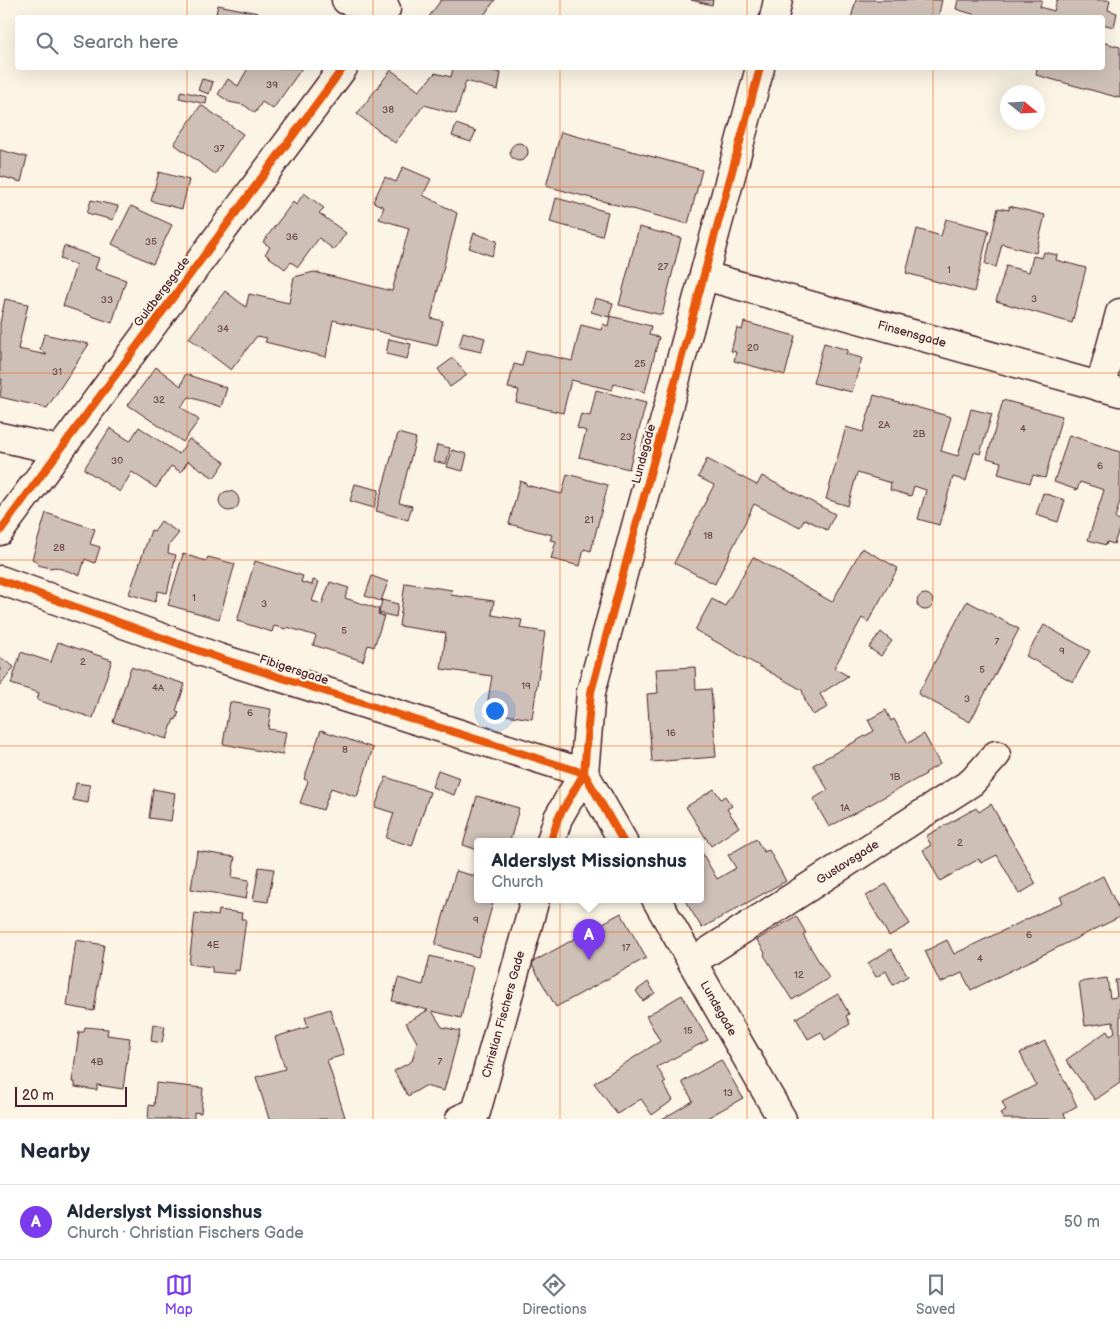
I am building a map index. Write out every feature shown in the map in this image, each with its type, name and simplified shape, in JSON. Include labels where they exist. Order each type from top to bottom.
[{"type":"street","points":[[346,0],[386,9]]},
{"type":"street","points":[[775,15],[778,0]]},
{"type":"street","name":"Guldbergsgade","points":[[0,531],[342,70]]},
{"type":"street","name":"Lundsgade","points":[[584,773],[591,692],[759,70]]},
{"type":"street","name":"Finsensgade","points":[[705,276],[1110,390]]},
{"type":"street","points":[[1110,390],[1120,313]]},
{"type":"street","points":[[0,437],[59,450]]},
{"type":"street","name":"Fibigersgade","points":[[0,580],[219,658],[584,773]]},
{"type":"street","name":"Gustavsgade","points":[[692,962],[972,782],[996,755]]},
{"type":"street","points":[[552,838],[558,818],[584,773],[622,838]]},
{"type":"street","name":"Christian Fischers Gade","points":[[460,1119],[476,1112],[534,903]]},
{"type":"street","name":"Lundsgade","points":[[658,903],[782,1119]]},
{"type":"building","points":[[441,0],[495,0],[484,15],[430,15]]},
{"type":"building","points":[[691,0],[713,0],[712,5]]},
{"type":"building","points":[[856,0],[942,0],[939,15],[852,15]]},
{"type":"building","points":[[958,0],[1042,0],[1040,7],[1054,11],[1057,0],[1110,0],[1108,10],[1117,13],[1114,27],[1105,25],[1105,15],[976,15],[956,9]]},
{"type":"building","points":[[218,5],[258,13],[258,15],[216,15]]},
{"type":"building","points":[[1105,43],[1120,47],[1120,98],[1036,75],[1037,70],[1105,70]]},
{"type":"building","points":[[247,70],[301,70],[273,109],[262,102],[255,113],[244,105],[229,102],[218,94],[228,79],[238,86]]},
{"type":"building","points":[[391,70],[419,91],[435,73],[451,77],[453,70],[488,70],[501,73],[498,90],[466,81],[456,114],[424,105],[395,143],[357,114]]},
{"type":"building","points":[[202,79],[213,82],[209,94],[198,90]]},
{"type":"building","points":[[181,91],[207,97],[206,104],[179,98]]},
{"type":"building","points":[[201,105],[243,134],[215,174],[174,144]]},
{"type":"building","points":[[456,124],[476,131],[471,142],[452,136]]},
{"type":"building","points":[[561,132],[702,170],[688,224],[546,186]]},
{"type":"building","points":[[519,143],[525,146],[528,152],[525,158],[519,161],[513,158],[510,152],[513,146]]},
{"type":"building","points":[[0,150],[27,157],[21,182],[0,176]]},
{"type":"building","points":[[403,167],[431,179],[423,195],[457,213],[431,318],[443,321],[437,346],[333,320],[326,357],[265,342],[267,338],[257,336],[231,370],[189,338],[225,291],[246,307],[249,294],[289,303],[294,277],[314,272],[392,291],[409,228],[379,219],[384,207],[373,202],[385,177],[396,182]]},
{"type":"building","points":[[159,172],[189,180],[182,209],[151,201]]},
{"type":"building","points":[[304,193],[324,208],[319,213],[346,233],[334,250],[319,238],[298,267],[291,262],[285,269],[265,254],[270,247],[263,242],[293,202],[296,205]]},
{"type":"building","points":[[556,198],[608,212],[602,236],[550,222]]},
{"type":"building","points":[[91,200],[118,206],[113,220],[87,213]]},
{"type":"building","points":[[131,206],[172,225],[153,264],[112,244]]},
{"type":"building","points":[[1009,206],[1045,215],[1036,253],[1002,244],[996,267],[985,264],[998,208],[1009,210]]},
{"type":"building","points":[[946,219],[989,230],[974,292],[906,273],[917,229],[941,236]]},
{"type":"building","points":[[639,227],[681,238],[662,315],[619,305]]},
{"type":"building","points":[[474,233],[497,241],[492,256],[469,248]]},
{"type":"building","points":[[64,246],[99,258],[95,269],[126,280],[112,323],[63,306],[76,265],[60,259]]},
{"type":"building","points":[[1044,252],[1057,255],[1056,260],[1086,268],[1072,323],[996,301],[1006,266],[1029,272],[1033,256],[1042,258]]},
{"type":"building","points":[[595,298],[613,303],[609,317],[591,312]]},
{"type":"building","points":[[5,299],[28,304],[18,349],[47,355],[40,349],[44,334],[89,344],[47,408],[0,397],[2,379],[0,379],[0,323]]},
{"type":"building","points":[[610,316],[651,326],[649,335],[659,337],[645,392],[614,384],[612,390],[571,380],[563,413],[516,402],[519,390],[508,388],[514,364],[522,366],[526,350],[572,361],[581,325],[601,330],[603,324],[608,326]]},
{"type":"building","points":[[744,322],[795,336],[785,375],[734,361],[736,352],[731,351],[737,328],[742,330]]},
{"type":"building","points":[[463,332],[485,338],[481,352],[459,347]]},
{"type":"building","points":[[389,339],[411,344],[407,359],[386,354]]},
{"type":"building","points":[[824,343],[848,350],[846,354],[862,358],[852,392],[813,383]]},
{"type":"building","points":[[453,358],[467,375],[450,387],[438,369]]},
{"type":"building","points":[[156,367],[181,386],[185,374],[227,388],[221,407],[189,397],[181,407],[199,420],[183,442],[128,405]]},
{"type":"building","points":[[596,390],[646,403],[629,469],[579,457],[586,431],[577,428],[581,414],[590,416]]},
{"type":"building","points":[[874,395],[951,417],[941,451],[958,456],[971,409],[992,414],[980,454],[974,452],[966,481],[953,477],[939,525],[918,519],[926,490],[914,486],[911,496],[890,490],[891,483],[857,473],[848,506],[826,499],[846,427],[863,432]]},
{"type":"building","points":[[1003,400],[1062,416],[1045,478],[1033,475],[1030,483],[998,474],[1001,462],[987,458]]},
{"type":"building","points":[[139,427],[179,454],[189,439],[225,462],[214,478],[188,461],[181,472],[171,466],[156,488],[132,472],[120,492],[84,469],[110,428],[130,441]]},
{"type":"building","points":[[398,433],[416,438],[399,503],[412,506],[408,520],[376,511]]},
{"type":"building","points":[[1069,435],[1120,452],[1120,501],[1115,518],[1120,520],[1120,526],[1114,544],[1107,542],[1106,545],[1088,540],[1104,490],[1080,482],[1077,490],[1054,482]]},
{"type":"building","points":[[437,445],[450,448],[446,464],[433,461]]},
{"type":"building","points":[[452,450],[467,454],[463,471],[447,467]]},
{"type":"building","points":[[707,459],[757,485],[762,476],[835,514],[827,530],[805,519],[800,527],[754,504],[715,584],[674,563],[714,485],[698,477]]},
{"type":"building","points":[[567,474],[608,485],[591,551],[584,549],[580,566],[551,559],[556,541],[550,540],[552,535],[509,524],[520,481],[526,483],[526,485],[562,494]]},
{"type":"building","points":[[355,484],[379,490],[374,508],[350,501]]},
{"type":"building","points":[[229,491],[236,494],[239,501],[236,508],[229,511],[222,508],[219,501],[222,494]]},
{"type":"building","points":[[1043,493],[1065,500],[1058,522],[1036,515]]},
{"type":"building","points":[[46,513],[95,529],[90,544],[100,547],[95,563],[85,559],[80,575],[55,567],[50,568],[38,565],[32,559]]},
{"type":"building","points":[[161,521],[179,533],[169,545],[168,553],[176,555],[167,593],[158,591],[155,602],[129,594],[151,530],[154,531]]},
{"type":"building","points":[[862,548],[898,568],[868,622],[862,618],[834,668],[848,676],[820,694],[828,707],[813,715],[806,703],[802,690],[695,630],[712,599],[725,606],[753,557],[832,602]]},
{"type":"building","points":[[183,554],[206,561],[208,557],[235,564],[219,619],[168,605]]},
{"type":"building","points":[[255,561],[303,576],[301,582],[312,585],[313,580],[319,582],[312,601],[322,604],[330,582],[349,588],[345,598],[379,609],[378,614],[384,616],[374,647],[368,645],[363,661],[313,645],[316,636],[287,627],[286,629],[274,626],[272,632],[237,621]]},
{"type":"building","points":[[372,576],[388,582],[381,601],[365,596]]},
{"type":"building","points":[[405,583],[452,590],[451,595],[494,601],[492,615],[522,620],[520,628],[545,632],[532,719],[486,712],[492,676],[441,669],[446,633],[399,626]]},
{"type":"building","points":[[922,594],[928,594],[933,599],[931,608],[922,610],[917,605],[917,599]]},
{"type":"building","points":[[382,600],[398,604],[396,617],[379,613]]},
{"type":"building","points":[[967,601],[1019,629],[970,722],[918,694]]},
{"type":"building","points":[[1044,625],[1090,651],[1073,682],[1026,656]]},
{"type":"building","points":[[881,632],[892,641],[881,656],[869,648]]},
{"type":"building","points":[[58,642],[112,660],[93,718],[37,700],[39,693],[11,684],[21,652],[51,662]]},
{"type":"building","points":[[0,657],[14,667],[0,686]]},
{"type":"building","points":[[131,667],[185,684],[176,711],[179,712],[176,720],[174,719],[167,739],[113,722]]},
{"type":"building","points":[[695,667],[696,690],[711,689],[716,757],[652,762],[647,694],[658,693],[656,669]]},
{"type":"building","points":[[230,702],[271,709],[268,729],[286,732],[282,755],[223,744]]},
{"type":"building","points":[[886,710],[891,721],[894,719],[908,743],[924,734],[940,764],[926,774],[829,827],[813,799],[828,790],[813,765],[874,731],[868,720]]},
{"type":"building","points":[[321,730],[373,748],[357,797],[331,788],[323,810],[300,803],[308,781],[304,779]]},
{"type":"building","points":[[438,770],[460,778],[454,795],[432,787]]},
{"type":"building","points":[[386,777],[430,792],[412,846],[386,838],[394,813],[375,807]]},
{"type":"building","points":[[76,783],[90,785],[88,803],[73,800]]},
{"type":"building","points":[[153,789],[175,793],[171,821],[149,818]]},
{"type":"building","points":[[714,789],[721,799],[725,796],[732,806],[727,809],[739,827],[711,846],[686,807]]},
{"type":"building","points":[[477,796],[519,808],[511,838],[474,838],[474,849],[463,845]]},
{"type":"building","points":[[991,804],[1036,884],[1019,894],[997,855],[981,863],[979,859],[940,881],[923,850],[931,845],[926,836],[976,808],[979,812]]},
{"type":"building","points":[[756,839],[764,852],[769,850],[786,881],[702,928],[686,903],[704,903],[704,856],[717,879],[736,868],[728,855]]},
{"type":"building","points":[[197,851],[235,857],[232,877],[249,880],[246,899],[191,889]]},
{"type":"building","points":[[259,867],[274,869],[268,902],[253,900]]},
{"type":"building","points":[[456,871],[474,876],[474,903],[493,903],[478,957],[435,945]]},
{"type":"building","points":[[1103,876],[1120,912],[1120,917],[971,990],[962,973],[940,983],[925,951],[947,940],[954,954],[1063,902],[1060,897]]},
{"type":"building","points":[[886,884],[910,924],[889,936],[866,896]]},
{"type":"building","points":[[219,910],[242,913],[241,919],[246,919],[239,971],[235,970],[235,974],[212,972],[212,967],[189,964],[195,913],[218,916]]},
{"type":"building","points":[[621,913],[646,958],[556,1007],[531,963]]},
{"type":"building","points":[[796,916],[806,933],[803,935],[829,978],[792,1000],[764,955],[765,953],[757,940]]},
{"type":"building","points":[[76,940],[104,945],[94,1011],[67,1006]]},
{"type":"building","points":[[891,949],[908,976],[893,985],[886,971],[876,977],[868,963]]},
{"type":"building","points":[[430,956],[473,967],[461,1018],[432,1011],[442,1027],[460,1031],[444,1091],[425,1086],[408,1096],[394,1071],[412,1061],[417,1042],[406,1023],[428,1010],[392,1001],[398,978],[423,985]]},
{"type":"building","points":[[1107,978],[1110,998],[1117,997],[1115,980],[1120,980],[1120,1083],[1095,1100],[1066,1060],[1107,1031],[1110,1036],[1115,1033],[1113,1022],[1085,1026],[1079,982]]},
{"type":"building","points":[[648,982],[655,993],[643,1001],[636,991]]},
{"type":"building","points":[[838,994],[849,1014],[846,1016],[850,1024],[825,1040],[821,1032],[808,1039],[796,1018]]},
{"type":"building","points":[[682,995],[708,1040],[657,1067],[666,1082],[663,1084],[673,1100],[652,1115],[641,1099],[617,1114],[594,1083],[660,1041],[646,1016]]},
{"type":"building","points":[[330,1009],[344,1055],[327,1060],[345,1117],[337,1119],[269,1119],[256,1077],[285,1069],[275,1037],[308,1027],[305,1017]]},
{"type":"building","points":[[153,1024],[165,1026],[162,1043],[151,1041]]},
{"type":"building","points":[[85,1027],[108,1029],[107,1035],[130,1038],[123,1089],[97,1085],[97,1090],[75,1087],[75,1082],[72,1082],[79,1032],[84,1032]]},
{"type":"building","points":[[1045,1041],[1077,1106],[1064,1113],[1066,1119],[1003,1119],[1000,1113],[1006,1110],[1002,1102],[1036,1085],[1020,1053]]},
{"type":"building","points":[[721,1060],[743,1098],[705,1119],[662,1119],[693,1101],[682,1082]]},
{"type":"building","points":[[156,1083],[203,1088],[201,1113],[194,1112],[194,1119],[148,1119],[149,1105],[154,1106]]},
{"type":"cycle path","points":[[0,531],[342,70]]},
{"type":"cycle path","points":[[621,838],[584,773],[591,692],[759,70]]},
{"type":"cycle path","points":[[0,580],[219,658],[584,773],[558,818],[552,838]]},
{"type":"place","name":"Alderslyst Missionshus","points":[[589,960]]}]
